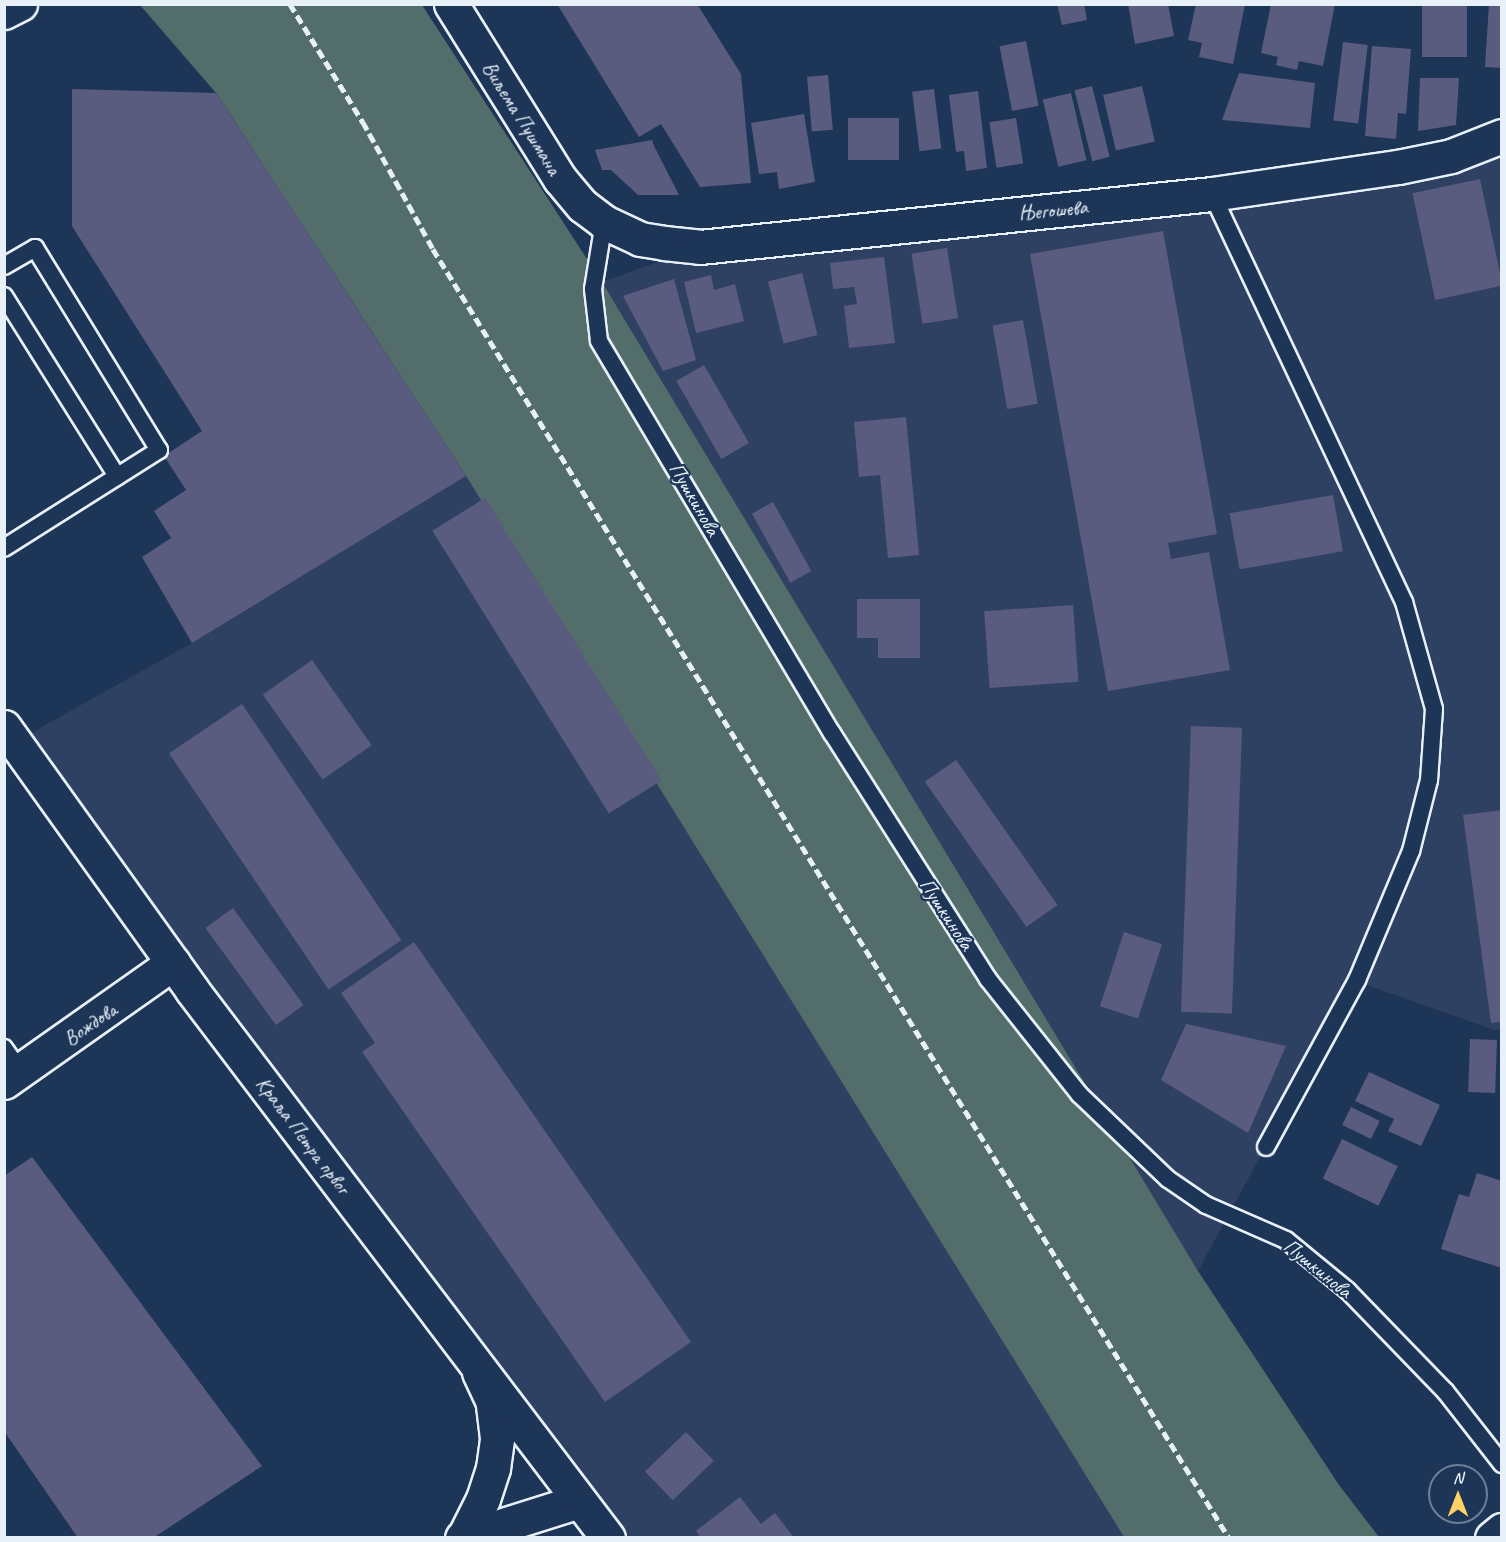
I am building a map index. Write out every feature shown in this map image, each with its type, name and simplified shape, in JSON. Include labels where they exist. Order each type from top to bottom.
[{"type":"street","points":[[4,12],[20,4]]},
{"type":"street","name":"Виљема Пушмана","points":[[451,4],[560,179],[583,206],[604,222]]},
{"type":"street","name":"Његошева","points":[[604,222],[640,238],[700,247],[1212,194],[1398,167],[1451,156],[1502,136]]},
{"type":"street","name":"Краља Петра првог","points":[[4,727],[173,963],[474,1360],[579,1501],[602,1537]]},
{"type":"street","name":"Вождова","points":[[10,1067],[173,963]]},
{"type":"street","points":[[463,1537],[483,1499],[493,1468],[497,1438],[492,1400],[474,1360]]},
{"type":"street","points":[[463,1537],[579,1501]]},
{"type":"street","points":[[1492,1538],[1502,1530]]},
{"type":"lane","points":[[1212,194],[1404,602],[1434,709],[1429,780],[1411,851],[1357,980],[1266,1147]]},
{"type":"lane","name":"Пушкинова","points":[[604,222],[593,289],[599,341],[832,733],[988,979],[1079,1094],[1160,1171],[1206,1205],[1286,1240],[1348,1291],[1445,1391],[1502,1464]]},
{"type":"lane","points":[[4,266],[35,248],[159,450],[4,549]]},
{"type":"lane","points":[[4,296],[117,476]]},
{"type":"shaded area","points":[[1501,136],[1501,1029],[1494,1030],[1356,981],[1198,1271],[602,282],[700,247],[1212,194]]},
{"type":"shaded area","points":[[466,476],[1124,1537],[608,1537],[15,742],[192,643]]},
{"type":"green space","points":[[140,5],[422,5],[602,282],[1198,1271],[1339,1485],[1379,1537],[1124,1537],[466,476],[216,93]]},
{"type":"building","points":[[557,4],[697,4],[741,74],[751,183],[700,187],[661,124],[639,137]]},
{"type":"building","points":[[1057,4],[1084,4],[1087,20],[1062,25]]},
{"type":"building","points":[[1128,4],[1168,4],[1174,36],[1135,44]]},
{"type":"building","points":[[1196,4],[1245,4],[1233,64],[1199,57],[1202,43],[1188,40]]},
{"type":"building","points":[[1271,4],[1335,4],[1323,66],[1299,61],[1297,70],[1276,65],[1278,57],[1261,53]]},
{"type":"building","points":[[1422,4],[1467,4],[1467,57],[1422,57]]},
{"type":"building","points":[[1489,4],[1502,4],[1502,68],[1485,67]]},
{"type":"building","points":[[1026,41],[1039,106],[1012,111],[999,46]]},
{"type":"building","points":[[1343,42],[1368,45],[1358,123],[1333,120]]},
{"type":"building","points":[[1372,46],[1411,49],[1406,114],[1398,113],[1396,139],[1365,136]]},
{"type":"building","points":[[1239,73],[1315,83],[1310,128],[1222,120]]},
{"type":"building","points":[[828,75],[833,130],[812,132],[807,77]]},
{"type":"building","points":[[1420,78],[1459,78],[1456,125],[1418,131]]},
{"type":"building","points":[[1092,86],[1110,157],[1092,161],[1075,90]]},
{"type":"building","points":[[1142,86],[1155,142],[1116,151],[1103,95]]},
{"type":"building","points":[[72,89],[216,93],[466,476],[192,643],[142,557],[171,538],[154,511],[186,490],[164,456],[202,431],[72,226]]},
{"type":"building","points":[[934,89],[941,149],[919,151],[912,92]]},
{"type":"building","points":[[978,91],[987,168],[966,171],[964,151],[956,152],[949,95]]},
{"type":"building","points":[[1071,93],[1087,160],[1058,167],[1043,100]]},
{"type":"building","points":[[804,114],[815,182],[779,189],[777,172],[759,174],[751,123]]},
{"type":"building","points":[[848,118],[899,118],[899,160],[848,160]]},
{"type":"building","points":[[1016,118],[1023,163],[997,168],[989,122]]},
{"type":"building","points":[[652,140],[679,195],[638,195],[611,170],[602,170],[595,150]]},
{"type":"building","points":[[1480,179],[1502,286],[1435,300],[1413,193]]},
{"type":"building","points":[[1163,231],[1217,534],[1168,543],[1171,559],[1209,552],[1230,670],[1108,691],[1030,254]]},
{"type":"building","points":[[947,248],[958,318],[923,324],[911,254]]},
{"type":"building","points":[[884,257],[895,343],[849,348],[844,306],[857,304],[854,287],[833,289],[830,263]]},
{"type":"building","points":[[802,273],[817,335],[784,344],[768,281]]},
{"type":"building","points":[[711,275],[714,290],[735,284],[744,321],[696,333],[684,282]]},
{"type":"building","points":[[674,279],[696,360],[663,371],[623,296]]},
{"type":"building","points":[[1023,320],[1038,404],[1007,409],[992,325]]},
{"type":"building","points":[[704,365],[749,443],[721,459],[676,381]]},
{"type":"building","points":[[906,417],[919,555],[888,558],[880,475],[859,477],[854,422]]},
{"type":"building","points":[[1333,495],[1343,551],[1239,569],[1230,513]]},
{"type":"building","points":[[485,498],[661,780],[609,813],[432,531]]},
{"type":"building","points":[[773,502],[811,571],[790,583],[752,514]]},
{"type":"building","points":[[857,599],[920,599],[920,658],[878,658],[878,638],[857,638]]},
{"type":"building","points":[[1073,605],[1078,682],[990,688],[984,611]]},
{"type":"building","points":[[312,660],[372,745],[323,780],[263,694]]},
{"type":"building","points":[[242,704],[401,940],[328,989],[169,753]]},
{"type":"building","points":[[1191,726],[1242,728],[1232,1014],[1181,1012]]},
{"type":"building","points":[[956,760],[1058,905],[1026,927],[925,782]]},
{"type":"building","points":[[1502,810],[1502,1022],[1491,1023],[1463,815]]},
{"type":"building","points":[[233,908],[304,1005],[276,1025],[205,928]]},
{"type":"building","points":[[1124,932],[1162,944],[1138,1019],[1100,1006]]},
{"type":"building","points":[[414,942],[691,1342],[605,1402],[362,1052],[375,1043],[341,993]]},
{"type":"building","points":[[1186,1024],[1286,1046],[1248,1133],[1161,1080]]},
{"type":"building","points":[[1470,1039],[1497,1040],[1495,1093],[1468,1092]]},
{"type":"building","points":[[1369,1072],[1440,1105],[1421,1146],[1388,1131],[1394,1119],[1355,1101]]},
{"type":"building","points":[[1351,1107],[1380,1121],[1371,1139],[1342,1125]]},
{"type":"building","points":[[1342,1139],[1398,1166],[1378,1206],[1323,1179]]},
{"type":"building","points":[[32,1157],[262,1466],[153,1538],[78,1538],[4,1431],[4,1176]]},
{"type":"building","points":[[1477,1173],[1502,1181],[1502,1268],[1441,1249],[1459,1194],[1469,1197]]},
{"type":"building","points":[[686,1432],[714,1461],[673,1500],[645,1472]]},
{"type":"building","points":[[740,1497],[761,1524],[775,1513],[794,1538],[701,1538],[696,1531]]},
{"type":"railway","points":[[290,4],[363,122],[433,249],[1229,1538]]}]
